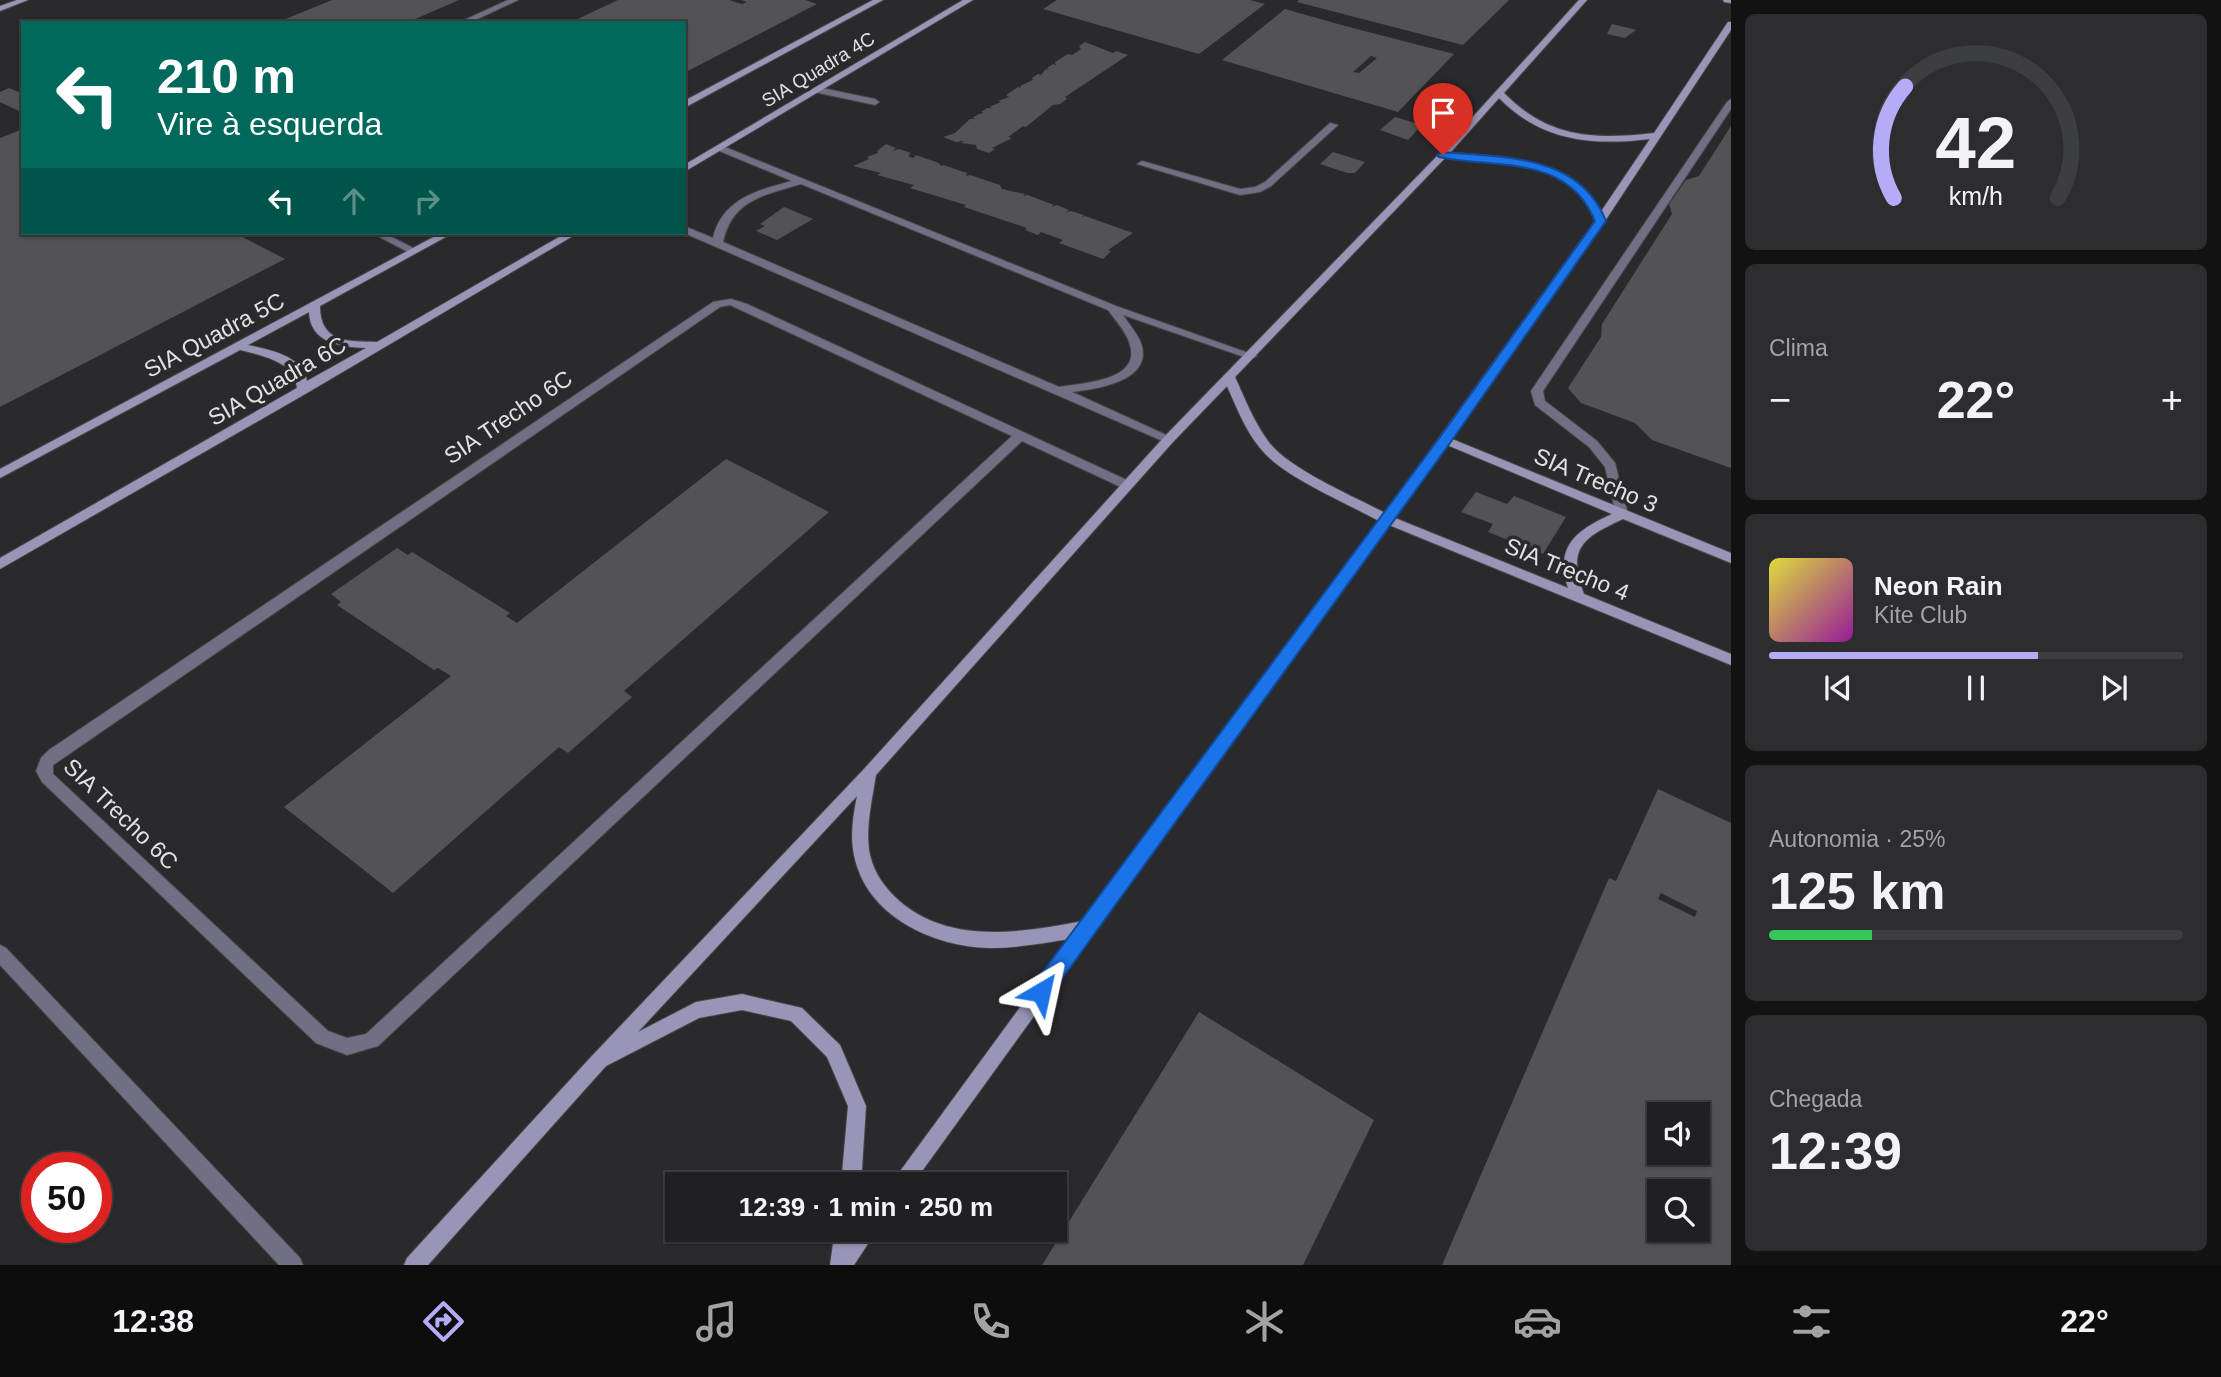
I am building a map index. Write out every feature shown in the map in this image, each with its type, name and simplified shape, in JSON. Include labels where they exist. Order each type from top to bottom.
[{"type":"main road","points":[[0,9],[24,0]]},
{"type":"main road","points":[[686,104],[879,0]]},
{"type":"main road","name":"SIA Quadra 4C","points":[[686,168],[969,0]]},
{"type":"main road","points":[[414,1265],[596,1064],[869,773],[1169,439],[1443,155],[1583,0]]},
{"type":"main road","points":[[909,1172],[1445,440],[1600,221],[1731,24]]},
{"type":"main road","points":[[1499,93],[1513,110],[1532,122],[1560,133],[1589,139],[1623,140],[1655,136]]},
{"type":"main road","points":[[1443,155],[1523,163],[1555,173],[1577,185],[1593,202],[1600,221]]},
{"type":"main road","name":"SIA Quadra 5C","points":[[0,474],[444,235]]},
{"type":"main road","name":"SIA Quadra 6C","points":[[0,564],[570,235]]},
{"type":"main road","points":[[315,304],[316,325],[326,336],[349,344],[382,345]]},
{"type":"main road","points":[[239,346],[287,361],[300,372],[303,391]]},
{"type":"main road","name":"SIA Trecho 4","points":[[1229,377],[1264,446],[1282,462],[1310,478],[1386,519],[1731,660]]},
{"type":"main road","name":"SIA Trecho 3","points":[[1445,440],[1731,558]]},
{"type":"main road","points":[[1577,595],[1569,565],[1576,545],[1591,528],[1622,514]]},
{"type":"main road","points":[[869,773],[860,830],[864,864],[885,899],[917,924],[966,940],[1023,940],[1087,928]]},
{"type":"main road","points":[[596,1064],[696,1010],[742,1002],[796,1014],[834,1051],[857,1106],[852,1172]]},
{"type":"main road","points":[[841,1265],[844,1242]]},
{"type":"main road","points":[[841,1265],[858,1242]]},
{"type":"street","points":[[467,21],[514,0]]},
{"type":"street","points":[[817,90],[875,102]]},
{"type":"street","points":[[1622,514],[1611,466],[1594,444],[1539,402],[1538,391],[1731,102]]},
{"type":"street","points":[[1142,164],[1240,192],[1257,190],[1268,184],[1333,125]]},
{"type":"street","points":[[720,148],[1112,308],[1251,356]]},
{"type":"street","points":[[718,244],[719,228],[726,215],[741,203],[798,182]]},
{"type":"street","points":[[686,230],[1169,439]]},
{"type":"street","points":[[381,235],[414,251]]},
{"type":"street","name":"SIA Trecho 6C","points":[[1021,435],[372,1040],[355,1046],[338,1046],[322,1037],[47,778],[44,771],[46,762],[54,754],[717,304],[731,302],[743,306],[1021,435],[1127,485]]},
{"type":"street","points":[[1060,390],[1102,386],[1123,376],[1135,362],[1136,346],[1112,308]]},
{"type":"street","points":[[0,953],[293,1265]]},
{"type":"building","points":[[332,0],[459,0],[411,21],[281,21]]},
{"type":"building","points":[[618,0],[729,0],[742,4],[747,2],[741,0],[805,0],[817,4],[686,72],[686,21],[573,21]]},
{"type":"building","points":[[1057,0],[1250,0],[1265,4],[1199,54],[1043,9]]},
{"type":"building","points":[[1509,0],[1463,45],[1297,2]]},
{"type":"building","points":[[1285,9],[1454,54],[1398,112],[1222,60]],"holes":[[[1371,56],[1377,58],[1359,73],[1353,72]]]},
{"type":"building","points":[[1612,24],[1636,30],[1625,38],[1607,34]]},
{"type":"building","points":[[1085,42],[1113,53],[1116,51],[1128,55],[1065,97],[1067,99],[1060,104],[1053,105],[1026,127],[1023,126],[1008,137],[1012,138],[992,148],[995,149],[989,153],[977,149],[976,145],[943,137],[955,133],[987,108],[993,108],[989,107],[1009,97],[1006,95],[1018,87],[1021,88],[1020,86],[1033,80],[1038,74],[1041,75],[1046,69],[1049,70],[1047,68],[1056,65],[1055,62],[1081,49],[1079,46]]},
{"type":"building","points":[[9,88],[21,93],[21,112],[0,102],[0,92]]},
{"type":"building","points":[[1395,117],[1422,125],[1408,140],[1380,130]]},
{"type":"building","points":[[1731,126],[1731,468],[1652,440],[1635,423],[1581,403],[1568,388],[1601,337],[1602,324],[1672,214],[1669,204],[1686,180],[1699,176]]},
{"type":"building","points":[[21,130],[21,235],[239,235],[285,259],[0,407],[0,138]]},
{"type":"building","points":[[886,144],[896,148],[892,151],[899,149],[911,153],[908,156],[913,158],[916,155],[967,173],[966,176],[970,175],[1000,185],[1002,189],[1054,205],[1051,207],[1057,205],[1069,210],[1066,212],[1084,215],[1082,217],[1133,233],[1108,250],[1111,251],[1103,259],[1059,243],[1063,240],[1041,232],[1038,235],[1025,230],[1027,228],[964,207],[966,205],[910,188],[914,185],[853,166],[878,153]]},
{"type":"building","points":[[1333,152],[1365,162],[1355,173],[1320,164]]},
{"type":"building","points":[[784,207],[813,219],[777,240],[756,231],[765,226],[760,224]]},
{"type":"building","points":[[726,459],[829,512],[624,691],[632,697],[568,753],[559,747],[393,893],[284,807],[451,676],[438,668],[434,670],[337,605],[341,602],[331,594],[397,548],[408,555],[412,552],[510,613],[506,616],[517,623]]},
{"type":"building","points":[[1476,492],[1507,504],[1514,496],[1566,517],[1543,554],[1488,532],[1493,524],[1461,512]]},
{"type":"building","points":[[1658,789],[1731,823],[1731,1265],[1442,1265],[1609,878],[1616,881]],"holes":[[[1661,893],[1697,911],[1695,917],[1658,899]]]},
{"type":"building","points":[[1199,1012],[1374,1120],[1303,1265],[1042,1265],[1056,1242],[1067,1242],[1067,1225]]},
{"type":"route","points":[[1041,992],[1445,440],[1600,221],[1593,202],[1577,185],[1555,173],[1523,163],[1443,155]]}]
